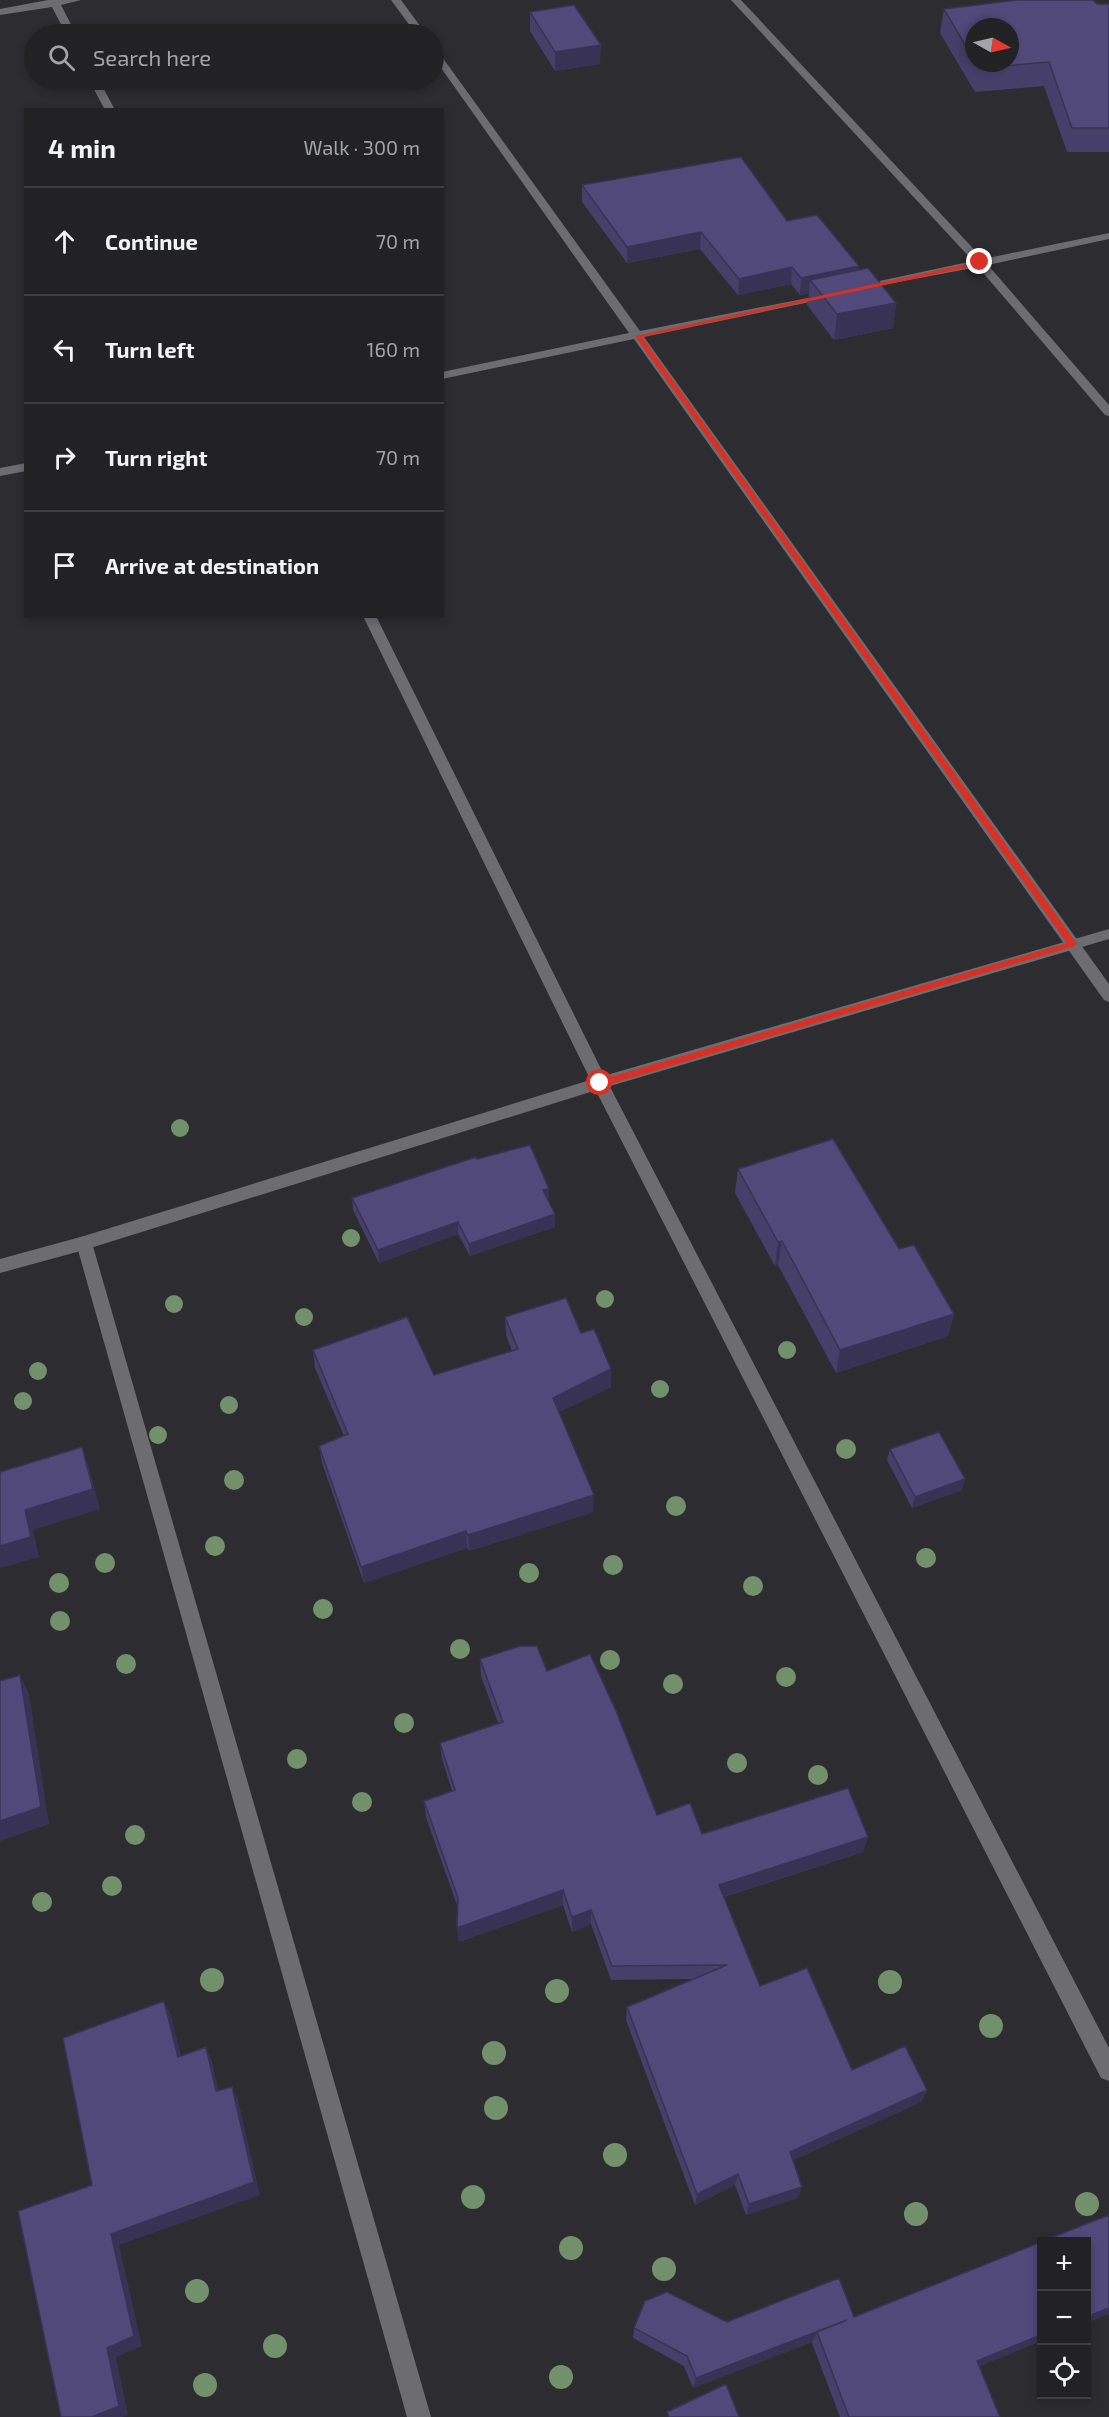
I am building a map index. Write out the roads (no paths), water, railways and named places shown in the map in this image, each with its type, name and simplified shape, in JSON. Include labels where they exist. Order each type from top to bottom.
[{"type":"street","points":[[0,12],[76,0]]},
{"type":"street","points":[[396,0],[414,24]]},
{"type":"street","points":[[736,0],[980,262],[1109,412]]},
{"type":"street","points":[[54,2],[66,24]]},
{"type":"street","points":[[444,66],[1109,996]]},
{"type":"street","points":[[99,90],[109,108]]},
{"type":"street","points":[[444,376],[1109,236]]},
{"type":"street","points":[[0,472],[24,467]]},
{"type":"street","points":[[370,618],[600,1083],[1109,2070]]},
{"type":"street","points":[[0,1266],[84,1243],[600,1083],[1109,934]]},
{"type":"street","points":[[84,1243],[419,2417]]}]
